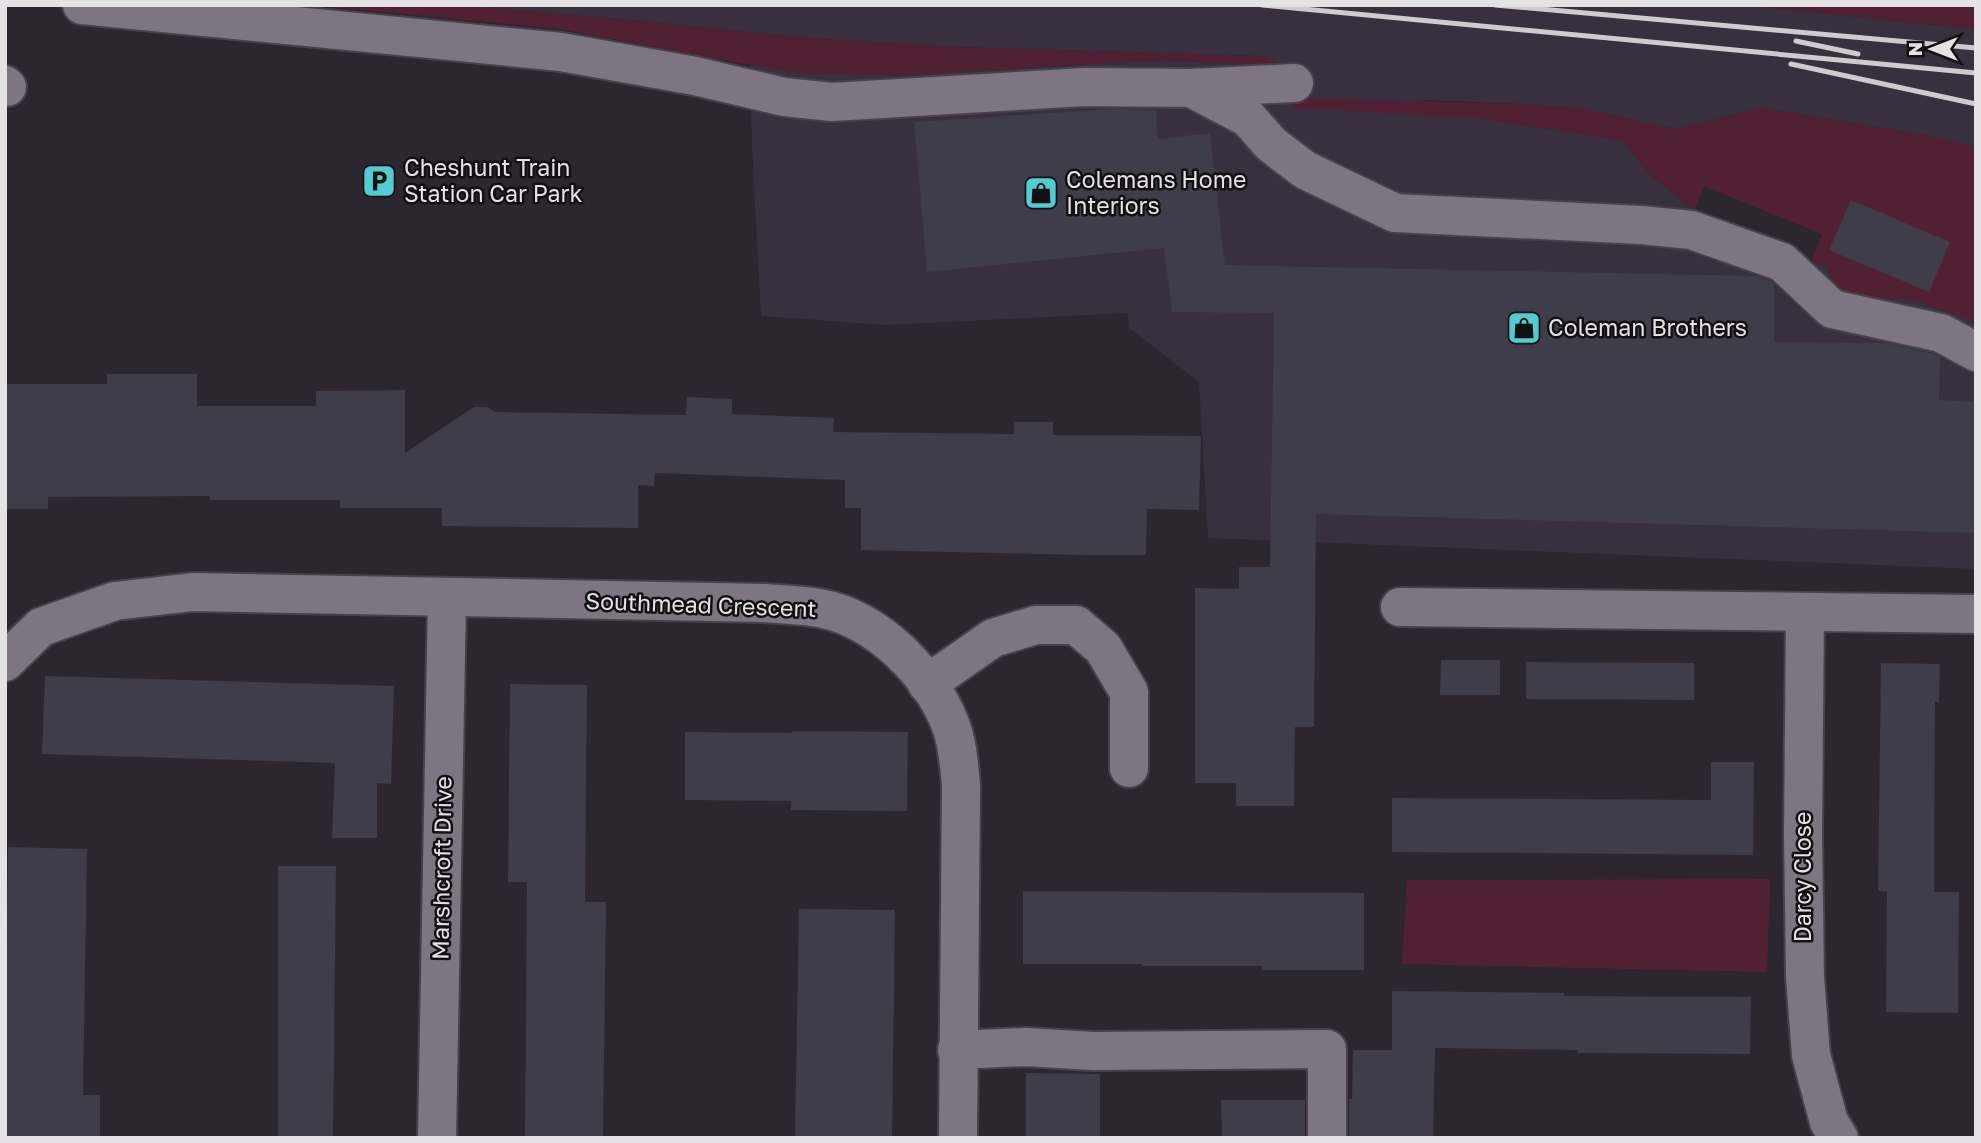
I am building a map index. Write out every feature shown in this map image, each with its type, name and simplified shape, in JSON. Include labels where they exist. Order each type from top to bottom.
[{"type":"street","points":[[82,5],[561,52],[695,76],[784,97],[832,102],[1085,87],[1191,88],[1293,83]]},
{"type":"street","points":[[1191,88],[1248,118],[1271,144],[1305,170],[1395,213],[1692,230],[1782,262],[1832,309],[1941,333],[1976,352]]},
{"type":"street","name":"Southmead Crescent","points":[[5,662],[41,627],[115,601],[193,592],[764,603],[810,607],[843,614],[890,643],[911,663],[943,707],[952,728],[958,754],[961,785],[958,1138]]},
{"type":"street","name":"Marshcroft Drive","points":[[437,1138],[447,598]]},
{"type":"street","points":[[1400,607],[1976,614]]},
{"type":"street","name":"Darcy Close","points":[[1805,612],[1804,965],[1811,1055],[1829,1122],[1839,1138]]},
{"type":"street","points":[[928,684],[993,638],[1036,625],[1076,625],[1102,648],[1129,692],[1129,768]]},
{"type":"street","points":[[957,1050],[1026,1047],[1093,1051],[1327,1049],[1327,1138]]},
{"type":"shaded area","points":[[309,5],[455,5],[819,39],[956,47],[1261,56],[1294,67],[1163,60],[897,75],[807,73],[750,65],[561,29]]},
{"type":"shaded area","points":[[455,5],[1741,5],[1976,29],[1976,147],[1930,136],[1762,108],[1677,129],[1582,109],[1421,100],[1478,118],[1621,140],[1651,175],[1694,211],[1826,267],[1840,294],[1914,300],[1976,322],[1976,569],[1208,538],[1199,382],[1129,328],[1128,313],[885,325],[761,316],[750,65],[807,73],[897,75],[1163,60],[1290,67],[1261,56],[956,47],[819,39]]},
{"type":"shaded area","points":[[1741,5],[1976,5],[1976,29]]},
{"type":"shaded area","points":[[1294,98],[1521,104],[1582,109],[1677,129],[1762,108],[1930,136],[1976,147],[1976,322],[1914,300],[1840,294],[1826,267],[1811,262],[1822,234],[1704,186],[1694,211],[1651,175],[1621,140],[1478,118],[1293,108]]},
{"type":"shaded area","points":[[1770,879],[1767,972],[1402,964],[1407,880]]},
{"type":"building","name":"Coleman Brothers","points":[[1111,109],[1156,110],[1158,139],[1210,133],[1225,265],[1757,276],[1774,285],[1774,342],[1887,343],[1940,357],[1939,400],[1976,402],[1976,533],[1316,514],[1314,727],[1295,727],[1294,806],[1236,806],[1236,783],[1195,783],[1195,588],[1239,589],[1239,567],[1270,567],[1274,313],[1172,312],[1164,248],[927,272],[914,122]]},
{"type":"building","points":[[1851,200],[1950,242],[1929,292],[1829,250]]},
{"type":"building","points":[[107,374],[197,374],[197,406],[316,406],[316,391],[405,390],[405,453],[474,407],[487,407],[495,412],[686,415],[687,397],[732,399],[732,414],[834,418],[833,432],[1014,434],[1014,422],[1053,422],[1053,435],[1201,436],[1199,510],[1147,509],[1146,555],[1087,555],[861,550],[861,508],[845,508],[845,480],[655,473],[654,486],[638,485],[638,528],[442,526],[442,508],[340,508],[340,500],[210,500],[210,496],[48,497],[48,509],[5,509],[5,384],[107,384]]},
{"type":"building","points":[[1441,660],[1500,660],[1500,695],[1440,695]]},
{"type":"building","points":[[1526,662],[1694,663],[1694,700],[1526,699]]},
{"type":"building","points":[[1881,663],[1940,664],[1939,702],[1935,702],[1934,892],[1959,892],[1958,1013],[1886,1012],[1887,891],[1878,891]]},
{"type":"building","points":[[45,676],[394,686],[391,784],[377,783],[377,838],[332,838],[335,763],[42,754]]},
{"type":"building","points":[[510,684],[587,685],[585,902],[606,902],[603,1138],[525,1138],[527,882],[508,882]]},
{"type":"building","points":[[685,732],[908,732],[907,811],[791,810],[791,801],[685,800]]},
{"type":"building","points":[[1711,762],[1754,762],[1753,855],[1392,852],[1392,798],[1711,800]]},
{"type":"building","points":[[8,847],[87,849],[83,1095],[100,1095],[100,1138],[5,1138]]},
{"type":"building","points":[[278,866],[336,866],[333,1138],[278,1138]]},
{"type":"building","points":[[1023,891],[1364,893],[1364,970],[1262,970],[1262,966],[1023,964]]},
{"type":"building","points":[[799,909],[895,910],[892,1138],[795,1138]]},
{"type":"building","points":[[1392,991],[1564,993],[1564,996],[1751,997],[1750,1054],[1578,1053],[1578,1050],[1435,1048],[1433,1138],[1349,1138],[1353,1050],[1392,1050]]},
{"type":"building","points":[[1026,1073],[1100,1074],[1100,1138],[1026,1138]]},
{"type":"building","points":[[1221,1100],[1305,1100],[1305,1138],[1222,1138]]},
{"type":"railway","points":[[1262,5],[1976,73]]},
{"type":"railway","points":[[1495,5],[1976,48]]},
{"type":"railway","points":[[1796,41],[1858,54]]},
{"type":"railway","points":[[1791,64],[1976,104]]},
{"type":"place","name":"Cheshunt Train Station Car Park","points":[[379,181]]},
{"type":"place","name":"Colemans Home Interiors","points":[[1041,193]]},
{"type":"place","name":"Coleman Brothers","points":[[1524,328]]}]
